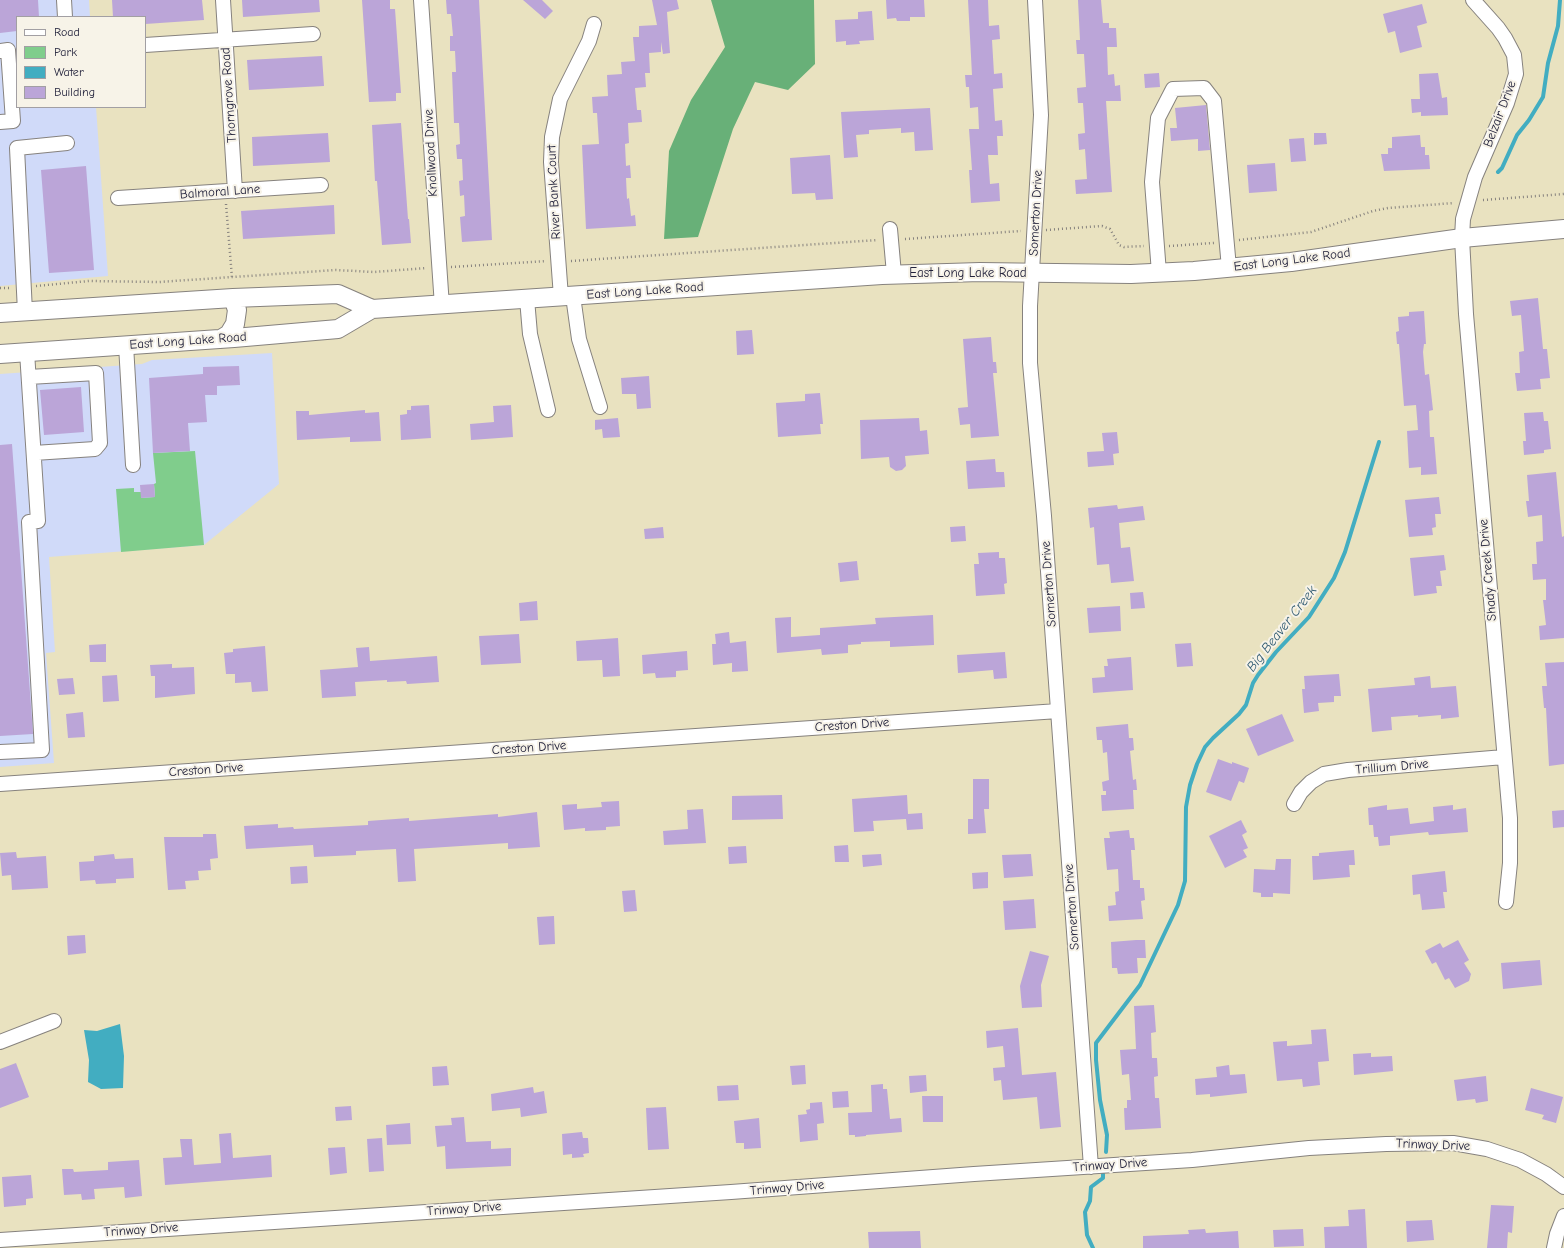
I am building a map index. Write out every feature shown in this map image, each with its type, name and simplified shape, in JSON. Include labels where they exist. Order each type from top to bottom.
[{"type":"main road","name":"East Long Lake Road","points":[[0,313],[233,298],[338,294],[372,309],[442,306],[894,274],[980,272],[1159,273],[1291,262],[1462,238],[1564,229]]},
{"type":"main road","points":[[220,339],[229,334],[235,324],[237,310],[233,298]]},
{"type":"main road","name":"East Long Lake Road","points":[[0,354],[220,339],[338,328],[372,309]]},
{"type":"street","points":[[64,0],[65,16]]},
{"type":"street","name":"Thorngrove Road","points":[[223,0],[226,41],[230,191]]},
{"type":"street","name":"Knollwood Drive","points":[[421,0],[442,306]]},
{"type":"street","name":"Somerton Drive","points":[[1035,0],[1041,115],[1032,273],[1030,363],[1044,516],[1090,1167]]},
{"type":"street","name":"Belzair Drive","points":[[1462,238],[1463,219],[1473,183],[1507,103],[1516,74],[1514,55],[1505,38],[1473,0]]},
{"type":"street","name":"River Bank Court","points":[[594,24],[589,41],[560,99],[552,137],[551,162],[567,296],[600,407]]},
{"type":"street","points":[[146,45],[226,41],[313,34]]},
{"type":"street","points":[[0,50],[8,50],[13,121],[0,122]]},
{"type":"street","points":[[1159,273],[1152,182],[1158,118],[1173,89],[1204,88],[1214,101],[1229,268]]},
{"type":"street","points":[[25,312],[17,148],[67,143]]},
{"type":"street","name":"Balmoral Lane","points":[[118,198],[321,185]]},
{"type":"street","points":[[891,234],[894,274]]},
{"type":"street","name":"Shady Creek Drive","points":[[1462,238],[1466,314],[1511,838],[1506,902]]},
{"type":"street","points":[[527,299],[530,334],[548,410]]},
{"type":"street","points":[[126,346],[133,465]]},
{"type":"street","points":[[0,752],[42,750],[28,522],[38,521],[27,352]]},
{"type":"street","points":[[29,377],[96,373],[100,443],[95,450],[34,453]]},
{"type":"street","name":"Creston Drive","points":[[0,784],[1058,711]]},
{"type":"street","name":"Trillium Drive","points":[[1294,804],[1301,792],[1311,782],[1324,774],[1348,770],[1504,757]]},
{"type":"street","points":[[0,1042],[54,1021]]},
{"type":"street","name":"Trinway Drive","points":[[0,1240],[1192,1160],[1339,1146],[1453,1143],[1487,1149],[1520,1160],[1546,1174],[1564,1188]]},
{"type":"street","points":[[1554,1248],[1557,1234],[1564,1216]]},
{"type":"path","points":[[230,191],[232,278]]},
{"type":"path","points":[[1480,200],[1564,194]]},
{"type":"path","points":[[1232,241],[1311,232],[1388,208],[1458,202]]},
{"type":"path","points":[[1044,230],[1102,226],[1110,229],[1119,245],[1124,247],[1145,246]]},
{"type":"path","points":[[568,261],[891,234],[1027,231]]},
{"type":"path","points":[[1162,246],[1222,242]]},
{"type":"path","points":[[451,267],[548,261]]},
{"type":"path","points":[[0,288],[89,281],[143,283],[336,270],[374,272],[428,268]]},
{"type":"shaded area","points":[[0,0],[89,0],[90,16],[16,16],[16,108],[96,108],[108,276],[0,286]]},
{"type":"shaded area","points":[[272,353],[279,484],[204,545],[49,557],[55,652],[46,653],[54,763],[0,767],[0,374],[142,364],[152,360]]},
{"type":"green space","points":[[711,0],[814,0],[815,64],[788,90],[755,82],[733,129],[698,237],[664,239],[669,151],[691,100],[725,47]]},
{"type":"green space","points":[[195,451],[204,545],[121,552],[116,489],[134,488],[134,492],[141,492],[141,498],[155,497],[154,484],[156,483],[153,453]]},
{"type":"water","points":[[120,1024],[124,1056],[123,1088],[101,1089],[88,1082],[89,1060],[84,1030],[97,1031]]},
{"type":"building","points":[[0,0],[38,0],[39,16],[16,16],[16,31],[0,33]]},
{"type":"building","points":[[112,0],[202,0],[204,20],[146,24],[146,16],[113,16]]},
{"type":"building","points":[[242,0],[319,0],[320,12],[243,17]]},
{"type":"building","points":[[362,0],[390,0],[390,9],[395,9],[401,93],[396,93],[396,101],[369,102]]},
{"type":"building","points":[[446,0],[479,0],[492,240],[462,242],[460,217],[465,216],[464,195],[460,196],[459,181],[463,180],[462,159],[457,159],[456,145],[460,144],[459,123],[454,123],[452,72],[456,72],[455,51],[450,51],[450,36],[453,36],[451,14],[447,14]]},
{"type":"building","points":[[523,0],[542,0],[553,11],[545,19]]},
{"type":"building","points":[[652,0],[677,0],[679,9],[667,12],[670,53],[663,54],[661,42],[661,52],[649,53],[650,73],[645,73],[646,87],[635,88],[637,110],[641,110],[642,122],[628,123],[629,143],[625,144],[626,166],[630,165],[631,178],[626,178],[627,199],[629,198],[631,216],[635,215],[636,226],[586,229],[582,145],[599,144],[597,113],[593,113],[592,97],[608,96],[607,75],[622,74],[621,62],[635,61],[633,37],[639,37],[639,26],[657,25]]},
{"type":"building","points":[[886,0],[924,0],[925,17],[910,17],[910,21],[897,21],[896,18],[887,19]]},
{"type":"building","points":[[968,0],[988,0],[989,26],[999,25],[1000,39],[992,40],[994,74],[1002,73],[1003,88],[993,89],[995,121],[1002,120],[1003,136],[997,136],[998,155],[988,155],[990,184],[999,183],[1000,201],[971,203],[969,170],[972,170],[969,129],[979,129],[978,107],[970,108],[969,87],[966,87],[965,75],[972,75]]},
{"type":"building","points":[[1078,0],[1101,0],[1103,23],[1109,23],[1109,28],[1116,28],[1117,47],[1107,47],[1108,75],[1114,74],[1115,86],[1120,85],[1121,101],[1106,101],[1112,192],[1076,194],[1075,180],[1087,179],[1085,149],[1079,150],[1078,134],[1085,133],[1083,103],[1078,103],[1077,88],[1086,87],[1084,54],[1077,54],[1076,40],[1080,40]]},
{"type":"building","points":[[1422,4],[1427,23],[1417,26],[1422,47],[1400,53],[1395,31],[1388,33],[1383,14]]},
{"type":"building","points":[[872,11],[874,40],[859,41],[860,44],[846,45],[846,41],[836,42],[835,20],[858,19],[858,12]]},
{"type":"building","points":[[322,56],[324,86],[249,90],[247,60]]},
{"type":"building","points":[[1159,73],[1160,87],[1145,88],[1144,74]]},
{"type":"building","points":[[1438,73],[1442,98],[1447,97],[1448,115],[1421,116],[1421,112],[1412,113],[1411,99],[1420,99],[1419,74]]},
{"type":"building","points":[[1206,105],[1210,150],[1198,151],[1198,139],[1171,141],[1170,128],[1177,128],[1175,108]]},
{"type":"building","points":[[930,108],[933,150],[915,151],[914,132],[901,133],[901,128],[869,130],[869,134],[856,135],[858,157],[844,158],[841,112]]},
{"type":"building","points":[[401,123],[411,243],[382,245],[377,181],[375,181],[372,125]]},
{"type":"building","points":[[328,133],[330,162],[253,166],[252,137]]},
{"type":"building","points":[[1314,133],[1326,133],[1327,144],[1314,145]]},
{"type":"building","points":[[1420,135],[1421,147],[1425,147],[1425,155],[1429,155],[1430,169],[1384,171],[1381,154],[1388,154],[1388,148],[1392,148],[1392,137]]},
{"type":"building","points":[[1304,138],[1306,161],[1291,162],[1289,139]]},
{"type":"building","points":[[830,155],[833,199],[816,200],[815,193],[792,194],[790,158]]},
{"type":"building","points":[[1275,163],[1277,191],[1249,193],[1247,165]]},
{"type":"building","points":[[86,166],[94,270],[49,273],[41,170]]},
{"type":"building","points":[[334,205],[335,234],[243,239],[241,211]]},
{"type":"building","points":[[1538,298],[1543,349],[1547,349],[1550,378],[1540,379],[1541,389],[1517,391],[1515,373],[1520,373],[1519,352],[1524,351],[1521,315],[1512,316],[1510,301]]},
{"type":"building","points":[[1424,311],[1426,344],[1424,344],[1423,352],[1425,375],[1429,374],[1433,410],[1429,411],[1430,437],[1434,437],[1437,474],[1421,475],[1421,467],[1409,468],[1407,431],[1418,430],[1416,405],[1404,406],[1399,344],[1397,344],[1396,332],[1399,331],[1398,317],[1409,316],[1409,312]]},
{"type":"building","points":[[752,330],[754,354],[737,355],[736,331]]},
{"type":"building","points":[[991,337],[993,362],[996,362],[997,373],[993,373],[999,436],[971,438],[970,424],[960,425],[958,408],[968,407],[963,339]]},
{"type":"building","points":[[239,366],[240,385],[217,386],[217,395],[205,395],[207,422],[188,423],[190,451],[153,453],[149,378],[203,374],[203,367]]},
{"type":"building","points":[[649,376],[651,408],[637,409],[636,394],[622,394],[621,378]]},
{"type":"building","points":[[81,387],[84,432],[44,435],[40,390]]},
{"type":"building","points":[[820,393],[823,424],[820,424],[821,434],[778,437],[776,403],[805,401],[805,394]]},
{"type":"building","points":[[429,405],[431,438],[401,440],[400,415],[407,414],[407,410],[411,410],[411,406]]},
{"type":"building","points":[[511,405],[513,437],[471,440],[470,424],[494,422],[493,406]]},
{"type":"building","points":[[365,410],[365,413],[379,412],[381,441],[350,442],[350,437],[297,440],[296,411],[309,411],[309,415]]},
{"type":"building","points":[[1543,412],[1544,421],[1548,421],[1551,449],[1544,450],[1544,453],[1524,455],[1523,441],[1526,441],[1524,413]]},
{"type":"building","points":[[618,418],[620,437],[603,438],[602,429],[595,430],[595,420]]},
{"type":"building","points":[[919,418],[920,431],[927,430],[929,454],[905,456],[906,466],[902,470],[896,471],[890,467],[889,457],[861,459],[860,420]]},
{"type":"building","points":[[1117,432],[1119,453],[1113,454],[1114,465],[1088,467],[1087,452],[1104,451],[1102,433]]},
{"type":"building","points":[[12,444],[33,734],[0,736],[0,445]]},
{"type":"building","points":[[995,459],[996,472],[1004,472],[1005,487],[968,489],[966,461]]},
{"type":"building","points":[[1556,472],[1562,537],[1564,536],[1564,638],[1540,640],[1539,626],[1546,625],[1543,600],[1546,600],[1546,579],[1533,580],[1532,564],[1537,564],[1536,542],[1543,541],[1542,515],[1528,517],[1526,501],[1529,501],[1527,475]]},
{"type":"building","points":[[154,484],[155,497],[141,498],[140,485]]},
{"type":"building","points":[[1439,497],[1441,514],[1435,514],[1436,527],[1432,528],[1433,535],[1409,537],[1405,500]]},
{"type":"building","points":[[1117,505],[1118,509],[1143,506],[1145,520],[1119,523],[1121,548],[1130,547],[1134,581],[1111,583],[1109,564],[1097,565],[1094,527],[1090,528],[1088,508]]},
{"type":"building","points":[[965,526],[966,541],[951,542],[950,527]]},
{"type":"building","points":[[663,527],[664,538],[645,539],[644,529]]},
{"type":"building","points":[[999,552],[999,558],[1005,558],[1007,583],[1004,584],[1005,594],[976,596],[974,564],[979,564],[978,553]]},
{"type":"building","points":[[1444,555],[1446,570],[1440,571],[1442,586],[1436,586],[1437,593],[1414,596],[1410,558]]},
{"type":"building","points":[[857,561],[859,580],[840,582],[838,563]]},
{"type":"building","points":[[1143,592],[1145,608],[1131,609],[1130,593]]},
{"type":"building","points":[[537,601],[538,620],[520,621],[519,603]]},
{"type":"building","points":[[1120,606],[1121,631],[1089,633],[1087,608]]},
{"type":"building","points":[[933,615],[934,645],[890,647],[890,641],[861,642],[861,644],[848,645],[848,653],[822,655],[821,649],[777,653],[775,618],[791,617],[791,637],[820,635],[820,628],[876,624],[875,618]]},
{"type":"building","points":[[729,632],[730,643],[746,641],[748,671],[732,672],[732,663],[713,665],[712,644],[716,644],[715,634]]},
{"type":"building","points":[[519,634],[521,663],[481,665],[479,636]]},
{"type":"building","points":[[618,638],[620,676],[603,677],[602,660],[577,661],[576,641]]},
{"type":"building","points":[[1191,643],[1193,666],[1177,667],[1175,644]]},
{"type":"building","points":[[106,644],[106,662],[90,662],[89,645]]},
{"type":"building","points":[[265,646],[268,691],[252,692],[251,682],[235,683],[235,674],[226,674],[224,653],[233,652],[233,649]]},
{"type":"building","points":[[369,647],[370,661],[437,656],[439,682],[407,684],[406,681],[387,682],[387,680],[355,682],[356,696],[322,698],[320,670],[358,667],[356,648]]},
{"type":"building","points":[[687,651],[688,670],[676,671],[676,677],[656,678],[655,673],[643,674],[642,655]]},
{"type":"building","points":[[1005,652],[1007,678],[994,679],[993,670],[958,673],[957,655]]},
{"type":"building","points":[[1131,657],[1133,690],[1093,693],[1092,678],[1105,677],[1104,666],[1108,666],[1107,659]]},
{"type":"building","points":[[1564,662],[1564,764],[1549,766],[1546,708],[1544,708],[1542,686],[1547,686],[1545,663]]},
{"type":"building","points":[[172,664],[172,668],[194,667],[195,694],[155,698],[155,676],[151,676],[150,665]]},
{"type":"building","points":[[1339,674],[1341,696],[1334,696],[1334,702],[1318,703],[1319,711],[1304,713],[1302,689],[1305,689],[1304,676]]},
{"type":"building","points":[[117,675],[119,701],[103,702],[102,676]]},
{"type":"building","points":[[1430,676],[1431,688],[1456,686],[1459,717],[1441,719],[1441,715],[1418,717],[1418,715],[1391,717],[1392,730],[1372,732],[1368,689],[1415,685],[1414,678]]},
{"type":"building","points":[[73,678],[75,694],[59,695],[57,679]]},
{"type":"building","points":[[83,712],[85,737],[68,738],[66,714]]},
{"type":"building","points":[[1282,714],[1294,741],[1258,756],[1246,729]]},
{"type":"building","points":[[1128,724],[1129,738],[1133,738],[1134,750],[1130,751],[1133,780],[1136,779],[1137,790],[1133,790],[1134,809],[1102,811],[1101,795],[1106,795],[1106,791],[1103,791],[1102,782],[1109,780],[1107,752],[1103,753],[1102,740],[1097,740],[1096,727]]},
{"type":"building","points":[[1218,759],[1249,768],[1244,783],[1239,781],[1231,801],[1206,792]]},
{"type":"building","points":[[973,779],[989,779],[989,809],[984,809],[986,833],[968,834],[968,819],[973,819]]},
{"type":"building","points":[[782,795],[783,819],[732,820],[732,796]]},
{"type":"building","points":[[907,795],[908,814],[922,813],[923,829],[907,830],[906,819],[873,821],[874,831],[854,832],[852,799]]},
{"type":"building","points":[[619,801],[620,826],[606,827],[606,830],[585,831],[585,828],[564,830],[562,805],[577,804],[577,809],[602,807],[601,802]]},
{"type":"building","points":[[1387,805],[1387,810],[1408,808],[1410,824],[1434,821],[1433,807],[1453,805],[1453,810],[1466,808],[1468,832],[1429,835],[1428,832],[1390,836],[1390,845],[1379,846],[1378,837],[1374,837],[1373,825],[1369,825],[1368,808]]},
{"type":"building","points":[[703,809],[706,843],[664,845],[663,831],[688,829],[687,810]]},
{"type":"building","points":[[1564,810],[1564,827],[1553,828],[1552,811]]},
{"type":"building","points":[[537,812],[540,847],[508,849],[508,843],[414,849],[416,881],[398,882],[396,849],[356,851],[356,855],[314,857],[313,845],[246,849],[244,826],[278,824],[278,828],[293,827],[294,829],[368,825],[368,821],[409,818],[409,821],[498,814],[498,817]]},
{"type":"building","points":[[1241,820],[1247,832],[1242,835],[1248,848],[1243,850],[1247,857],[1225,868],[1209,836]]},
{"type":"building","points":[[1129,830],[1130,838],[1134,838],[1135,850],[1131,850],[1133,880],[1140,880],[1140,888],[1144,888],[1145,900],[1141,901],[1143,919],[1109,921],[1108,906],[1116,905],[1115,892],[1119,891],[1118,869],[1107,870],[1104,838],[1110,838],[1109,832]]},
{"type":"building","points":[[203,834],[216,834],[218,858],[210,859],[211,870],[198,871],[199,880],[185,881],[186,889],[168,890],[164,837],[203,837]]},
{"type":"building","points":[[848,845],[849,862],[835,862],[834,846]]},
{"type":"building","points":[[746,846],[747,863],[729,864],[728,847]]},
{"type":"building","points":[[1354,850],[1355,865],[1349,865],[1350,877],[1313,880],[1312,856],[1319,856],[1319,853]]},
{"type":"building","points":[[16,852],[17,858],[46,856],[48,888],[12,890],[11,875],[2,876],[0,853]]},
{"type":"building","points":[[114,854],[115,859],[133,858],[134,878],[116,879],[116,883],[96,884],[95,880],[80,881],[79,862],[94,861],[94,856]]},
{"type":"building","points":[[881,854],[882,865],[863,867],[862,855]]},
{"type":"building","points":[[1031,854],[1033,876],[1004,878],[1002,855]]},
{"type":"building","points":[[1276,859],[1291,859],[1290,894],[1273,893],[1273,897],[1261,897],[1261,893],[1253,892],[1254,869],[1275,870]]},
{"type":"building","points":[[307,866],[308,883],[291,884],[290,867]]},
{"type":"building","points":[[1445,871],[1447,892],[1443,892],[1445,908],[1422,910],[1420,894],[1413,895],[1412,875]]},
{"type":"building","points":[[988,872],[988,888],[973,889],[972,873]]},
{"type":"building","points":[[635,890],[637,911],[624,912],[622,891]]},
{"type":"building","points":[[1034,899],[1036,928],[1005,930],[1003,901]]},
{"type":"building","points":[[554,916],[555,944],[539,945],[537,917]]},
{"type":"building","points":[[85,935],[86,953],[68,955],[67,936]]},
{"type":"building","points":[[1145,940],[1146,958],[1137,958],[1138,973],[1118,974],[1117,968],[1112,968],[1111,942]]},
{"type":"building","points":[[1458,940],[1469,960],[1464,963],[1471,974],[1469,981],[1455,988],[1449,978],[1445,980],[1436,962],[1432,964],[1425,951],[1440,943],[1443,948]]},
{"type":"building","points":[[1030,951],[1049,956],[1041,985],[1042,1007],[1022,1008],[1020,986]]},
{"type":"building","points":[[1540,960],[1542,985],[1503,989],[1501,963]]},
{"type":"building","points":[[1154,1005],[1156,1032],[1151,1033],[1152,1058],[1157,1058],[1158,1076],[1154,1077],[1155,1098],[1159,1098],[1161,1128],[1125,1130],[1124,1108],[1127,1108],[1127,1100],[1131,1100],[1129,1074],[1122,1075],[1120,1050],[1136,1049],[1134,1006]]},
{"type":"building","points":[[1018,1028],[1022,1075],[1056,1072],[1061,1127],[1040,1129],[1037,1097],[1003,1100],[1001,1080],[994,1081],[993,1068],[1005,1067],[1003,1046],[987,1048],[986,1031]]},
{"type":"building","points":[[1326,1029],[1329,1061],[1318,1062],[1320,1085],[1303,1087],[1302,1079],[1277,1081],[1273,1042],[1287,1041],[1287,1046],[1312,1044],[1311,1030]]},
{"type":"building","points":[[1371,1053],[1371,1057],[1392,1056],[1393,1071],[1354,1075],[1353,1054]]},
{"type":"building","points":[[16,1063],[29,1097],[0,1108],[0,1069]]},
{"type":"building","points":[[805,1065],[806,1084],[792,1085],[790,1066]]},
{"type":"building","points":[[1229,1065],[1230,1075],[1245,1074],[1247,1093],[1210,1097],[1210,1094],[1196,1095],[1195,1079],[1217,1077],[1216,1067]]},
{"type":"building","points":[[447,1066],[449,1085],[433,1086],[432,1067]]},
{"type":"building","points":[[926,1075],[927,1091],[910,1093],[909,1076]]},
{"type":"building","points":[[1486,1076],[1488,1101],[1476,1103],[1475,1099],[1457,1101],[1454,1080]]},
{"type":"building","points":[[883,1084],[883,1089],[887,1089],[890,1119],[901,1118],[902,1132],[855,1137],[855,1135],[849,1135],[848,1113],[872,1112],[871,1085]]},
{"type":"building","points":[[738,1085],[739,1100],[718,1101],[717,1086]]},
{"type":"building","points":[[533,1087],[534,1093],[544,1091],[547,1113],[521,1117],[520,1108],[492,1111],[491,1094]]},
{"type":"building","points":[[1531,1088],[1563,1097],[1556,1123],[1542,1119],[1544,1115],[1525,1110]]},
{"type":"building","points":[[848,1091],[849,1107],[833,1108],[832,1092]]},
{"type":"building","points":[[922,1096],[943,1096],[943,1122],[923,1122]]},
{"type":"building","points":[[822,1102],[824,1123],[817,1124],[818,1140],[800,1142],[798,1115],[807,1114],[806,1110],[810,1109],[810,1103]]},
{"type":"building","points":[[351,1106],[352,1120],[336,1121],[335,1107]]},
{"type":"building","points":[[666,1107],[669,1149],[648,1150],[646,1108]]},
{"type":"building","points":[[464,1117],[466,1142],[491,1141],[491,1149],[511,1148],[511,1166],[446,1169],[445,1146],[437,1147],[435,1126],[452,1125],[451,1118]]},
{"type":"building","points":[[759,1118],[761,1148],[744,1149],[744,1143],[736,1143],[734,1121]]},
{"type":"building","points":[[410,1123],[411,1144],[387,1145],[386,1125]]},
{"type":"building","points":[[582,1132],[583,1138],[588,1138],[589,1153],[583,1154],[584,1157],[572,1158],[572,1154],[563,1155],[562,1134]]},
{"type":"building","points":[[231,1133],[233,1158],[271,1155],[272,1177],[165,1185],[163,1158],[182,1157],[180,1139],[192,1139],[194,1165],[221,1163],[219,1134]]},
{"type":"building","points":[[382,1138],[384,1171],[369,1172],[367,1139]]},
{"type":"building","points":[[345,1147],[347,1173],[330,1175],[328,1148]]},
{"type":"building","points":[[139,1160],[142,1196],[125,1198],[124,1187],[94,1189],[95,1199],[82,1200],[81,1194],[64,1195],[62,1169],[73,1169],[74,1172],[108,1170],[108,1162]]},
{"type":"building","points":[[31,1175],[33,1198],[26,1199],[26,1205],[4,1207],[2,1177]]},
{"type":"building","points":[[1491,1205],[1514,1206],[1512,1233],[1508,1232],[1507,1248],[1487,1248]]},
{"type":"building","points":[[1365,1209],[1367,1248],[1325,1248],[1324,1227],[1349,1226],[1348,1210]]},
{"type":"building","points":[[1432,1220],[1434,1240],[1407,1242],[1406,1221]]},
{"type":"building","points":[[1205,1229],[1206,1233],[1238,1231],[1239,1248],[1143,1248],[1143,1236],[1189,1234],[1188,1230]]},
{"type":"building","points":[[1303,1229],[1304,1246],[1274,1247],[1273,1230]]},
{"type":"building","points":[[920,1231],[921,1248],[869,1248],[868,1232]]},
{"type":"waterway","name":"Big Beaver Creek","points":[[1498,172],[1502,168],[1517,135],[1529,120],[1543,97],[1548,63],[1558,26],[1560,0]]},
{"type":"waterway","name":"Big Beaver Creek","points":[[1106,1152],[1107,1135],[1100,1100],[1096,1043],[1140,985],[1178,905],[1185,881],[1186,807],[1190,785],[1197,764],[1205,747],[1239,714],[1246,705],[1253,683],[1258,675],[1276,652],[1309,617],[1334,578],[1345,552],[1379,442]]},
{"type":"waterway","name":"Big Beaver Creek","points":[[1093,1248],[1087,1235],[1085,1212],[1090,1201],[1091,1187],[1103,1178],[1103,1174]]}]
